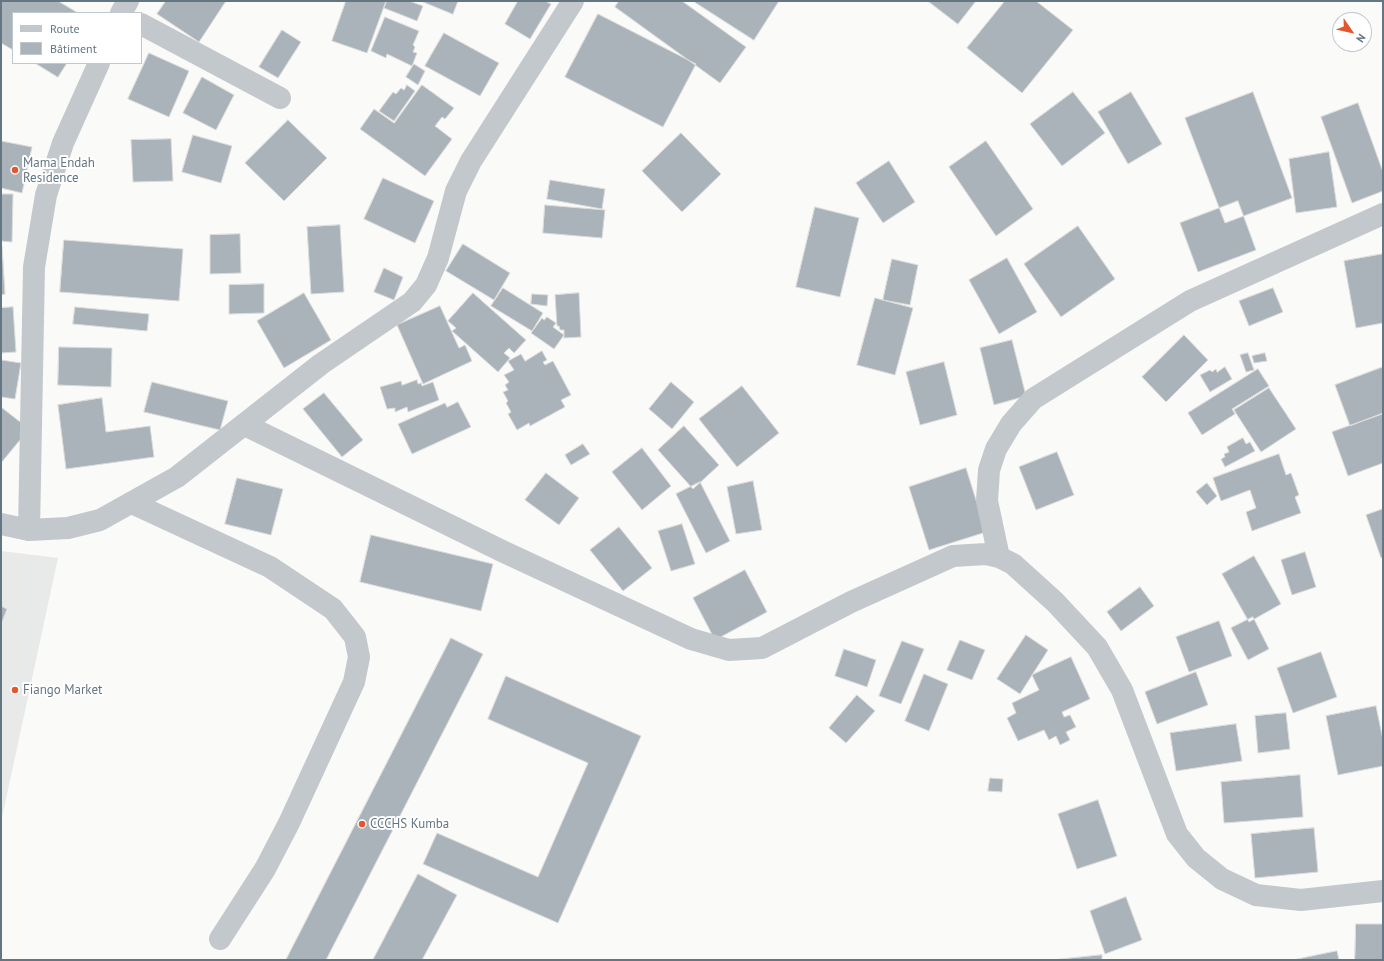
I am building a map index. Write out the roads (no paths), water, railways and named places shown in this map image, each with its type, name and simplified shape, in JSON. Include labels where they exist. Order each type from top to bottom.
[{"type":"street","points":[[122,12],[128,1]]},
{"type":"street","points":[[1,524],[30,530],[68,528],[100,520],[132,503],[177,478],[321,364],[412,302],[426,285],[438,258],[456,191],[471,161],[574,1]]},
{"type":"street","points":[[142,25],[280,98]]},
{"type":"street","points":[[30,530],[34,267],[46,195],[63,143],[99,64]]},
{"type":"street","points":[[999,557],[987,501],[989,470],[996,449],[1011,424],[1033,399],[1190,301],[1383,214]]},
{"type":"street","points":[[245,425],[502,551],[677,633],[691,639],[728,650],[762,648],[851,602],[953,556],[986,554],[999,557],[1013,564],[1055,602],[1097,647],[1122,690],[1177,834],[1196,858],[1222,879],[1256,895],[1301,900],[1383,891]]},
{"type":"street","points":[[132,503],[270,567],[333,609],[355,637],[358,657],[354,682],[265,869],[220,940]]},
{"type":"place","name":"Mama Endah Residence","points":[[15,170]]},
{"type":"place","name":"Fiango Market","points":[[15,690]]},
{"type":"place","name":"CCCHS Kumba","points":[[362,824]]}]
